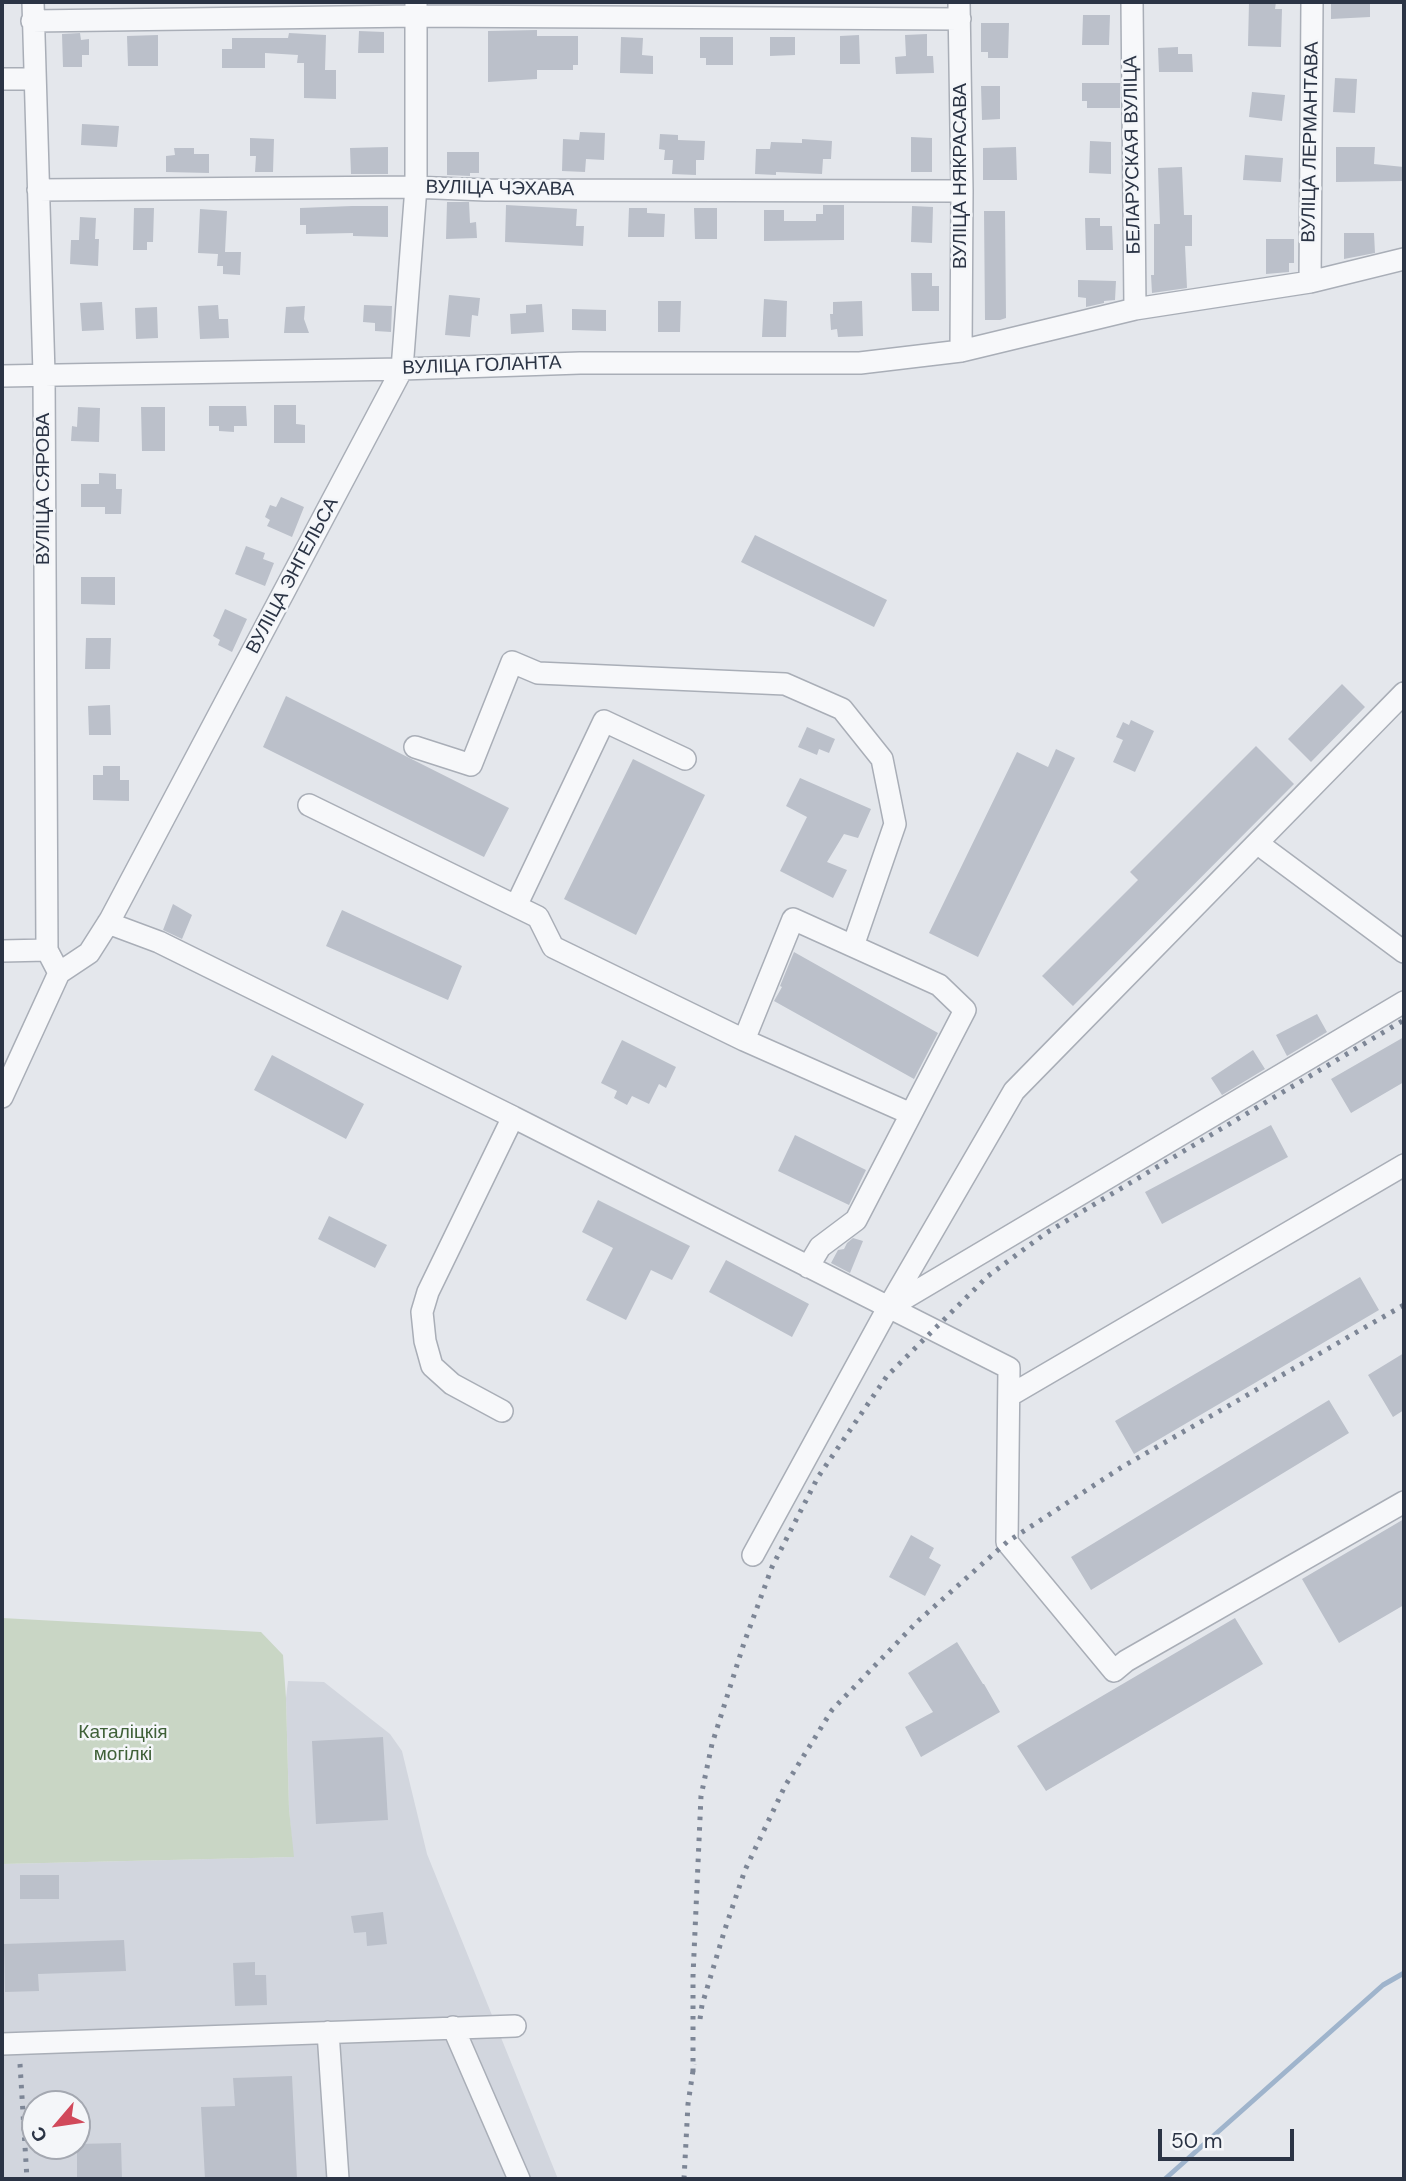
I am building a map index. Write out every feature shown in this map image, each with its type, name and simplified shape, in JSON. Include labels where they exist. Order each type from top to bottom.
[{"type":"street","name":"БЕЛАРУСКАЯ ВУЛІЦА","points":[[1132,2],[1135,309]]},
{"type":"street","name":"ВУЛІЦА ЛЕРМАНТАВА","points":[[1310,282],[1312,2]]},
{"type":"street","name":"ВУЛІЦА ЭНГЕЛЬСА","points":[[59,972],[89,953],[108,923],[402,369],[416,187],[416,9]]},
{"type":"street","points":[[32,11],[959,10]]},
{"type":"street","name":"ВУЛІЦА НЯКРАСАВА","points":[[959,10],[961,351]]},
{"type":"street","name":"ВУЛІЦА СЯРОВА","points":[[32,11],[44,374],[47,950],[59,972]]},
{"type":"street","points":[[2,79],[35,79]]},
{"type":"street","name":"ВУЛІЦА ЧЭХАВА","points":[[38,190],[416,187],[486,190],[962,191]]},
{"type":"street","name":"ВУЛІЦА ГОЛАНТА","points":[[2,376],[580,363],[860,363],[961,351],[1135,309],[1310,282],[1404,259]]},
{"type":"street","points":[[415,747],[471,765],[512,662],[538,673],[786,684],[842,709],[882,759],[895,824],[853,946]]},
{"type":"street","points":[[753,1555],[888,1308],[1014,1091],[1404,693]]},
{"type":"street","points":[[516,906],[604,721],[685,759]]},
{"type":"street","points":[[309,805],[538,917],[553,947],[744,1040],[911,1114]]},
{"type":"street","points":[[1257,843],[1404,952]]},
{"type":"street","points":[[744,1040],[793,919],[939,985],[965,1010],[856,1220],[820,1247],[808,1268]]},
{"type":"street","points":[[108,923],[159,942],[513,1117],[1009,1368],[1007,1542],[1114,1671],[1126,1661],[1404,1503]]},
{"type":"street","points":[[2,951],[47,950]]},
{"type":"street","points":[[2,1097],[59,972]]},
{"type":"street","points":[[888,1308],[1404,1002]]},
{"type":"street","points":[[502,1411],[452,1384],[432,1366],[425,1342],[422,1312],[428,1292],[513,1117]]},
{"type":"street","points":[[1009,1396],[1404,1165]]},
{"type":"street","points":[[2,2045],[515,2025]]},
{"type":"street","points":[[453,2027],[519,2179]]},
{"type":"street","points":[[328,2032],[338,2179]]},
{"type":"shaded area","points":[[288,1681],[324,1682],[390,1734],[402,1751],[427,1854],[558,2179],[2,2179],[2,1864],[293,1857],[286,1698]]},
{"type":"green space","name":"Каталіцкія могілкі","points":[[2,1618],[261,1632],[283,1655],[289,1809],[294,1857],[2,1864]]},
{"type":"building","points":[[1249,2],[1276,2],[1275,9],[1282,9],[1281,47],[1248,46]]},
{"type":"building","points":[[1331,2],[1370,2],[1370,17],[1331,19]]},
{"type":"building","points":[[1083,15],[1110,15],[1109,45],[1082,45]]},
{"type":"building","points":[[981,23],[1009,23],[1008,58],[988,58],[988,52],[981,52]]},
{"type":"building","points":[[537,30],[537,36],[578,36],[578,65],[573,65],[573,70],[537,70],[537,79],[488,82],[488,31]]},
{"type":"building","points":[[359,31],[384,32],[384,53],[358,53]]},
{"type":"building","points":[[80,33],[81,40],[89,39],[89,55],[82,55],[82,67],[63,67],[62,34]]},
{"type":"building","points":[[289,33],[326,35],[325,70],[336,70],[336,99],[304,98],[304,63],[297,63],[298,55],[265,53],[265,68],[222,68],[222,49],[232,49],[232,38],[288,38]]},
{"type":"building","points":[[927,34],[927,56],[933,56],[934,73],[896,74],[895,57],[906,56],[905,35]]},
{"type":"building","points":[[158,35],[158,66],[128,66],[127,36]]},
{"type":"building","points":[[859,35],[860,64],[840,64],[840,36]]},
{"type":"building","points":[[621,37],[643,38],[642,55],[653,56],[653,74],[620,73]]},
{"type":"building","points":[[700,37],[733,37],[733,65],[706,65],[706,58],[700,58]]},
{"type":"building","points":[[770,37],[795,37],[795,55],[770,56]]},
{"type":"building","points":[[1178,47],[1178,54],[1192,54],[1193,72],[1159,72],[1158,48]]},
{"type":"building","points":[[1335,78],[1357,79],[1355,113],[1333,112]]},
{"type":"building","points":[[1082,83],[1120,83],[1120,108],[1087,108],[1087,101],[1082,101]]},
{"type":"building","points":[[981,86],[1000,86],[1000,119],[982,120]]},
{"type":"building","points":[[1252,92],[1285,95],[1282,121],[1249,117]]},
{"type":"building","points":[[82,124],[119,126],[117,147],[81,145]]},
{"type":"building","points":[[580,132],[605,133],[604,160],[586,159],[585,172],[562,171],[563,139],[579,140]]},
{"type":"building","points":[[660,134],[678,135],[678,140],[705,141],[704,160],[696,160],[696,175],[672,174],[673,160],[664,160],[665,150],[659,149]]},
{"type":"building","points":[[911,137],[932,138],[932,172],[911,172]]},
{"type":"building","points":[[250,138],[274,139],[273,172],[255,172],[256,156],[250,156]]},
{"type":"building","points":[[802,139],[832,141],[831,159],[823,159],[822,174],[755,174],[756,149],[770,149],[771,142],[802,143]]},
{"type":"building","points":[[1090,141],[1111,142],[1111,174],[1089,173]]},
{"type":"building","points":[[388,147],[388,174],[351,174],[350,148]]},
{"type":"building","points":[[1016,147],[1017,180],[983,180],[983,148]]},
{"type":"building","points":[[1336,147],[1375,147],[1374,164],[1404,167],[1404,181],[1336,182]]},
{"type":"building","points":[[174,148],[194,148],[194,154],[209,154],[209,173],[166,172],[166,156],[175,155]]},
{"type":"building","points":[[447,152],[479,152],[479,173],[470,173],[470,176],[447,175]]},
{"type":"building","points":[[1245,155],[1283,158],[1281,182],[1243,180]]},
{"type":"building","points":[[1182,167],[1184,215],[1192,215],[1192,246],[1185,246],[1187,288],[1152,293],[1154,224],[1160,224],[1158,168]]},
{"type":"building","points":[[447,202],[469,202],[470,223],[476,222],[477,238],[446,239]]},
{"type":"building","points":[[506,205],[577,209],[576,226],[584,226],[583,246],[505,242]]},
{"type":"building","points":[[823,205],[844,205],[844,240],[764,241],[764,210],[784,210],[784,221],[816,221],[816,214],[823,214]]},
{"type":"building","points":[[388,206],[388,237],[353,236],[353,233],[306,234],[306,225],[300,225],[300,208]]},
{"type":"building","points":[[912,206],[933,207],[932,243],[911,242]]},
{"type":"building","points":[[134,208],[154,208],[153,242],[147,242],[147,250],[133,250]]},
{"type":"building","points":[[629,208],[647,208],[647,213],[665,214],[664,237],[628,237]]},
{"type":"building","points":[[694,208],[717,208],[717,239],[695,239]]},
{"type":"building","points":[[200,209],[227,211],[225,252],[241,252],[240,275],[223,274],[223,266],[217,266],[218,254],[198,253]]},
{"type":"building","points":[[984,211],[1005,211],[1006,318],[1000,320],[985,320]]},
{"type":"building","points":[[80,217],[96,218],[95,239],[99,239],[98,266],[70,264],[71,240],[79,240]]},
{"type":"building","points":[[1085,218],[1100,218],[1100,226],[1112,226],[1113,250],[1086,250]]},
{"type":"building","points":[[1344,233],[1374,233],[1375,253],[1344,259]]},
{"type":"building","points":[[1266,239],[1294,239],[1294,263],[1289,263],[1289,272],[1266,274]]},
{"type":"building","points":[[911,273],[932,273],[932,286],[939,286],[939,311],[912,311]]},
{"type":"building","points":[[1078,280],[1116,281],[1115,300],[1086,307],[1086,298],[1078,297]]},
{"type":"building","points":[[449,295],[480,298],[478,316],[472,315],[470,337],[445,335]]},
{"type":"building","points":[[764,299],[787,301],[786,337],[762,337]]},
{"type":"building","points":[[658,301],[681,301],[680,332],[658,332]]},
{"type":"building","points":[[862,301],[863,336],[838,337],[837,329],[831,330],[830,314],[833,314],[833,302]]},
{"type":"building","points":[[102,302],[104,330],[82,331],[80,303]]},
{"type":"building","points":[[542,304],[544,332],[511,334],[510,314],[526,313],[526,305]]},
{"type":"building","points":[[218,305],[219,319],[228,319],[229,338],[200,339],[198,306]]},
{"type":"building","points":[[364,305],[392,306],[391,332],[375,331],[375,323],[363,322]]},
{"type":"building","points":[[305,306],[304,319],[309,333],[284,333],[286,307]]},
{"type":"building","points":[[157,307],[158,338],[136,339],[135,308]]},
{"type":"building","points":[[572,309],[606,310],[606,331],[572,330]]},
{"type":"building","points":[[274,405],[296,405],[296,424],[305,425],[305,443],[274,443]]},
{"type":"building","points":[[209,406],[246,406],[247,426],[234,426],[234,432],[219,431],[219,426],[209,426]]},
{"type":"building","points":[[78,407],[100,408],[99,442],[71,441],[72,426],[77,427]]},
{"type":"building","points":[[141,407],[165,407],[165,451],[142,451]]},
{"type":"building","points":[[99,473],[116,474],[116,489],[122,489],[121,514],[105,514],[105,507],[81,507],[81,484],[99,484]]},
{"type":"building","points":[[281,497],[304,507],[292,537],[267,526],[270,520],[265,517],[270,505],[276,507]]},
{"type":"building","points":[[755,535],[887,600],[874,627],[741,562]]},
{"type":"building","points":[[246,546],[265,553],[263,559],[274,563],[265,586],[235,574]]},
{"type":"building","points":[[81,577],[115,577],[115,605],[81,604]]},
{"type":"building","points":[[225,609],[247,619],[232,652],[218,645],[220,640],[213,636]]},
{"type":"building","points":[[86,638],[111,638],[110,669],[85,669]]},
{"type":"building","points":[[1342,684],[1365,707],[1311,762],[1288,739]]},
{"type":"building","points":[[286,696],[509,808],[484,857],[263,747]]},
{"type":"building","points":[[110,705],[111,735],[89,735],[88,706]]},
{"type":"building","points":[[1131,720],[1154,731],[1135,772],[1113,762],[1123,740],[1116,737],[1123,722],[1129,725]]},
{"type":"building","points":[[807,727],[835,739],[829,753],[819,749],[817,755],[798,747]]},
{"type":"building","points":[[1256,746],[1294,784],[1073,1006],[1042,976],[1138,880],[1130,872]]},
{"type":"building","points":[[1056,749],[1075,758],[978,957],[929,933],[1017,752],[1048,767]]},
{"type":"building","points":[[633,759],[705,795],[636,935],[564,899]]},
{"type":"building","points":[[103,766],[120,766],[120,780],[129,780],[129,801],[93,800],[93,775],[103,775]]},
{"type":"building","points":[[800,778],[871,809],[858,838],[844,834],[827,862],[847,870],[833,898],[780,871],[807,817],[786,806]]},
{"type":"building","points":[[173,904],[192,915],[182,939],[163,930]]},
{"type":"building","points":[[342,910],[462,966],[448,1000],[326,946]]},
{"type":"building","points":[[794,952],[938,1033],[914,1079],[774,1001],[782,987],[780,986]]},
{"type":"building","points":[[1317,1014],[1327,1032],[1287,1056],[1276,1035]]},
{"type":"building","points":[[1404,1037],[1404,1082],[1351,1113],[1331,1079]]},
{"type":"building","points":[[622,1040],[676,1067],[666,1088],[659,1084],[649,1104],[632,1096],[627,1105],[614,1098],[617,1091],[601,1083]]},
{"type":"building","points":[[1253,1050],[1265,1069],[1222,1095],[1211,1078]]},
{"type":"building","points":[[272,1055],[364,1104],[346,1139],[254,1090]]},
{"type":"building","points":[[1271,1125],[1288,1157],[1162,1224],[1145,1192]]},
{"type":"building","points":[[795,1135],[866,1170],[849,1205],[778,1171]]},
{"type":"building","points":[[598,1200],[690,1246],[672,1280],[651,1270],[626,1320],[586,1300],[613,1248],[582,1232]]},
{"type":"building","points":[[329,1216],[387,1245],[375,1268],[318,1239]]},
{"type":"building","points":[[853,1238],[863,1241],[850,1273],[831,1263],[838,1250],[844,1249]]},
{"type":"building","points":[[726,1260],[809,1304],[792,1337],[709,1292]]},
{"type":"building","points":[[1360,1277],[1379,1310],[1134,1454],[1115,1421]]},
{"type":"building","points":[[1404,1353],[1404,1410],[1393,1417],[1368,1375]]},
{"type":"building","points":[[1329,1400],[1349,1433],[1091,1590],[1071,1557]]},
{"type":"building","points":[[1404,1519],[1404,1605],[1339,1643],[1302,1579]]},
{"type":"building","points":[[911,1535],[934,1548],[929,1558],[941,1565],[925,1596],[889,1577]]},
{"type":"building","points":[[1235,1618],[1263,1664],[1046,1791],[1017,1746]]},
{"type":"building","points":[[957,1642],[1000,1712],[921,1757],[905,1727],[933,1712],[908,1673]]},
{"type":"building","points":[[383,1737],[388,1820],[316,1824],[312,1741]]},
{"type":"building","points":[[20,1875],[59,1875],[59,1899],[20,1899]]},
{"type":"building","points":[[383,1912],[387,1944],[367,1946],[366,1932],[354,1933],[351,1916]]},
{"type":"building","points":[[124,1940],[126,1971],[38,1974],[39,1991],[5,1992],[4,1944]]},
{"type":"building","points":[[255,1962],[255,1975],[266,1975],[267,2005],[235,2006],[233,1963]]},
{"type":"building","points":[[292,2076],[297,2179],[205,2179],[201,2107],[235,2106],[233,2078]]},
{"type":"building","points":[[121,2143],[122,2179],[77,2179],[77,2160],[91,2160],[91,2144]]},
{"type":"waterway","points":[[1165,2179],[1383,1985],[1404,1973]]},
{"type":"railway","points":[[693,2072],[693,1976],[701,1796],[712,1744],[744,1643],[772,1567],[818,1477],[887,1376],[988,1276],[1046,1233],[1404,1020]]},
{"type":"railway","points":[[700,2019],[702,2005],[745,1870],[785,1786],[832,1710],[918,1621],[1007,1542],[1122,1467],[1404,1305]]},
{"type":"railway","points":[[20,2064],[27,2179]]},
{"type":"railway","points":[[684,2179],[688,2104],[694,2064]]}]
